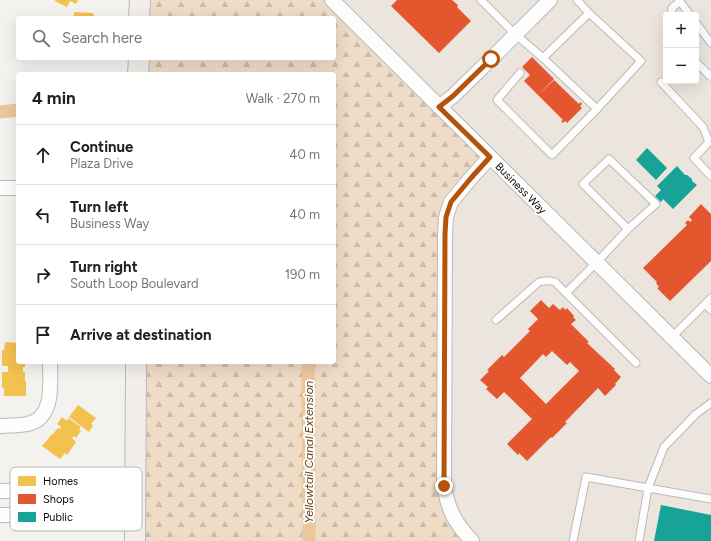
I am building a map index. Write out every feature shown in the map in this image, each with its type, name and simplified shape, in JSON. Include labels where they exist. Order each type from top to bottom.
[{"type":"street","name":"Business Way","points":[[332,0],[711,376]]},
{"type":"street","points":[[439,107],[453,96],[550,0]]},
{"type":"street","points":[[138,72],[139,60]]},
{"type":"street","points":[[472,541],[452,515],[446,500],[444,486],[445,234],[446,217],[451,202],[490,157]]},
{"type":"street","points":[[0,188],[16,188]]},
{"type":"street","points":[[0,426],[30,424],[39,419],[46,411],[50,394],[50,364]]},
{"type":"street","points":[[135,467],[136,364]]},
{"type":"street","points":[[0,491],[10,491]]},
{"type":"lane","points":[[481,0],[515,34],[597,109]]},
{"type":"lane","points":[[520,73],[497,100],[552,155],[641,62],[588,13],[577,0]]},
{"type":"lane","points":[[671,12],[672,8],[679,1],[688,12]]},
{"type":"lane","points":[[543,58],[588,13]]},
{"type":"lane","points":[[699,27],[711,43]]},
{"type":"lane","points":[[699,65],[710,76],[711,74]]},
{"type":"lane","points":[[661,82],[703,127],[709,142],[694,158],[711,176]]},
{"type":"lane","points":[[566,293],[628,229],[656,204],[609,159],[584,184],[628,229]]},
{"type":"lane","points":[[496,320],[539,282],[549,280],[555,282],[636,363]]},
{"type":"lane","points":[[672,337],[711,298]]},
{"type":"lane","points":[[705,304],[711,310]]},
{"type":"lane","points":[[639,541],[648,488],[664,446],[696,414],[711,403]]},
{"type":"lane","points":[[573,541],[586,477],[711,499]]},
{"type":"shaded area","points":[[332,0],[711,0],[711,541],[472,541],[452,515]]},
{"type":"green space","points":[[147,0],[324,0],[482,157],[447,198],[438,446],[464,541],[141,541],[142,364],[336,364],[336,72],[145,72],[145,60],[336,60],[336,16],[146,16]]},
{"type":"building: Homes","points":[[55,0],[78,0],[76,4],[70,1],[67,7]]},
{"type":"building: Homes","points":[[74,12],[93,13],[94,16],[74,16]]},
{"type":"building: Homes","points":[[5,342],[16,343],[16,364],[25,364],[25,367],[23,367],[23,372],[25,372],[26,396],[4,396],[4,388],[2,388],[2,372],[8,372],[8,366],[2,366],[2,350],[4,350]]},
{"type":"building: Homes","points":[[78,405],[96,418],[91,424],[93,425],[89,432],[69,417]]},
{"type":"building: Homes","points":[[62,417],[67,421],[68,418],[81,427],[79,429],[81,431],[76,438],[74,436],[72,438],[76,442],[67,455],[65,453],[60,459],[42,446],[58,428],[60,429],[61,427],[57,424]]},
{"type":"building: Shops","points":[[397,0],[452,0],[471,21],[439,53],[391,6]]},
{"type":"building: Shops","points":[[532,57],[554,79],[538,95],[524,81],[530,75],[522,67]]},
{"type":"building: Shops","points":[[554,80],[579,104],[580,102],[582,104],[580,106],[582,108],[567,123],[565,121],[563,123],[561,121],[563,120],[538,95]]},
{"type":"building: Shops","points":[[701,204],[711,214],[711,261],[670,301],[657,288],[659,287],[656,283],[657,282],[643,268],[687,225],[685,223],[688,220],[690,222],[692,220],[689,217]]},
{"type":"building: Shops","points":[[541,300],[549,308],[553,304],[560,310],[563,307],[565,310],[567,308],[576,320],[571,324],[589,342],[587,343],[615,369],[614,370],[621,377],[615,384],[616,385],[605,396],[598,388],[565,422],[567,423],[527,461],[519,453],[518,455],[507,444],[532,419],[504,392],[497,399],[486,389],[488,387],[480,380],[489,371],[487,370],[502,355],[504,357],[530,331],[528,329],[538,319],[530,311]],"holes":[[[552,351],[567,365],[570,362],[579,371],[546,404],[520,378],[543,354],[546,357]]]},
{"type":"building: Public","points":[[647,148],[667,168],[656,180],[636,160]]},
{"type":"building: Public","points":[[677,166],[697,185],[673,209],[663,199],[661,202],[655,196],[661,190],[657,186]]},
{"type":"building: Public","points":[[661,505],[711,515],[711,541],[654,541]]},
{"type":"waterway","name":"Yellowtail Canal Extension","points":[[0,112],[16,110]]},
{"type":"waterway","name":"Yellowtail Canal Extension","points":[[308,364],[309,541]]},
{"type":"route","points":[[444,486],[443,446],[446,217],[451,202],[490,157],[439,107],[453,96],[491,59]]}]
